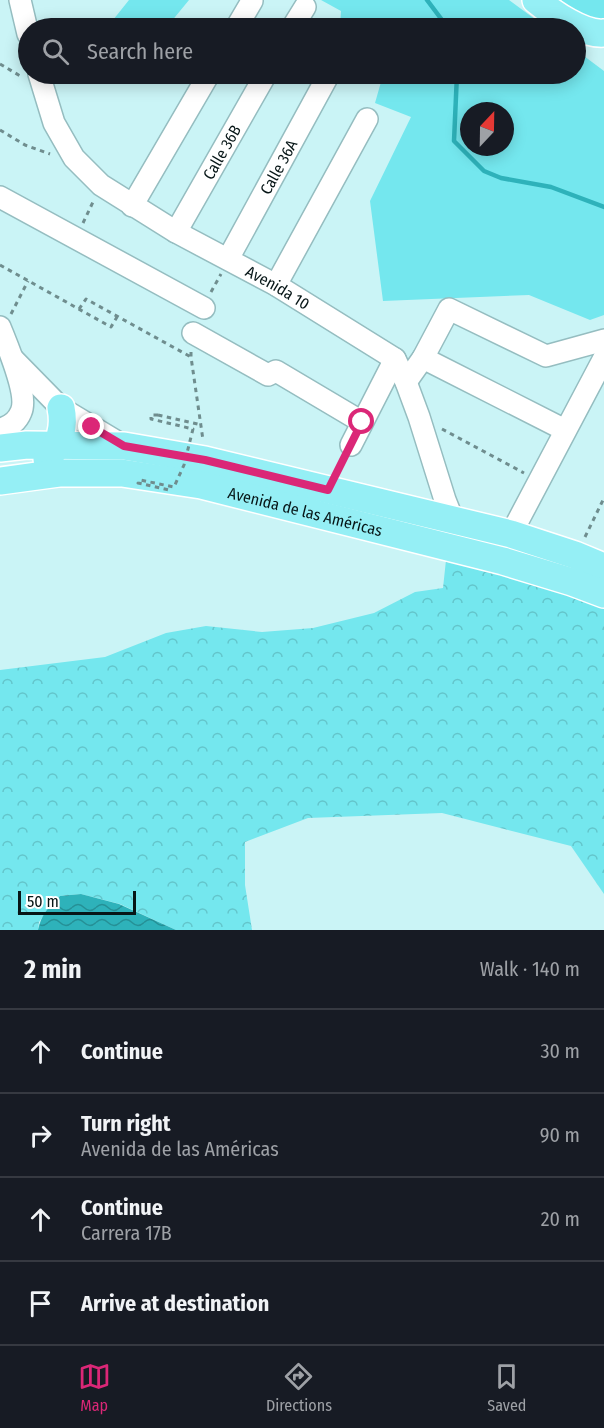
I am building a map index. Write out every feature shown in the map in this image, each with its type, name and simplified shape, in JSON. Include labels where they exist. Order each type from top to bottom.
[{"type":"main road","points":[[536,0],[562,18]]},
{"type":"main road","points":[[586,30],[598,34],[604,33]]},
{"type":"main road","points":[[0,471],[33,466],[48,458],[57,445],[62,429],[61,408]]},
{"type":"main road","name":"Avenida de las Américas","points":[[0,448],[27,445],[124,446],[205,460],[511,534],[604,567]]},
{"type":"main road","name":"Avenida de las Américas","points":[[0,481],[59,473],[122,473],[201,485],[503,561],[604,594]]},
{"type":"street","points":[[20,0],[24,18]]},
{"type":"street","points":[[242,18],[252,1]]},
{"type":"street","points":[[298,18],[304,7]]},
{"type":"street","name":"Avenida 10","points":[[42,84],[54,123],[74,158],[101,185],[176,232],[276,285],[395,359]]},
{"type":"street","points":[[132,206],[203,84]]},
{"type":"street","name":"Calle 36B","points":[[176,232],[260,84]]},
{"type":"street","name":"Calle 36A","points":[[228,259],[324,84]]},
{"type":"street","points":[[276,285],[367,120]]},
{"type":"street","points":[[0,197],[204,308]]},
{"type":"street","points":[[406,382],[423,358],[449,309],[546,356],[604,340]]},
{"type":"street","points":[[0,429],[10,426],[21,412],[23,400],[13,359],[1,330]]},
{"type":"street","points":[[193,333],[268,375],[276,371],[362,422]]},
{"type":"street","points":[[423,358],[566,430]]},
{"type":"street","points":[[511,534],[604,358]]},
{"type":"street","points":[[13,359],[61,408],[124,446]]},
{"type":"street","points":[[395,359],[419,417],[453,520],[449,547]]},
{"type":"street","points":[[351,445],[395,359]]},
{"type":"path","points":[[0,130],[25,145],[49,154],[74,158]]},
{"type":"path","points":[[75,238],[101,185]]},
{"type":"path","points":[[0,265],[111,327],[117,317]]},
{"type":"path","points":[[1,330],[28,280]]},
{"type":"path","points":[[79,309],[86,299],[191,357]]},
{"type":"path","points":[[169,490],[138,483],[140,480],[174,487],[184,465],[193,429],[151,419],[151,415],[202,425]]},
{"type":"path","points":[[419,417],[538,481]]},
{"type":"path","points":[[575,555],[604,498]]},
{"type":"green space","points":[[129,0],[189,0],[174,18],[115,18]]},
{"type":"green space","points":[[321,0],[509,0],[533,18],[341,18],[341,11]]},
{"type":"green space","points":[[562,0],[604,0],[604,33],[586,26],[586,18],[567,18],[552,12]]},
{"type":"green space","points":[[586,58],[604,71],[604,315],[590,320],[529,295],[383,301],[370,201],[411,117],[375,103],[380,84],[586,84]]},
{"type":"green space","points":[[446,560],[484,568],[604,606],[604,894],[571,846],[442,813],[308,818],[245,842],[245,885],[252,930],[176,930],[120,904],[81,894],[60,896],[39,922],[38,930],[0,930],[0,670],[105,657],[166,633],[206,626],[262,632],[313,628],[374,613],[415,592],[443,588]]},
{"type":"water","points":[[81,894],[119,904],[176,930],[38,930],[46,911],[60,896]]},
{"type":"waterway","points":[[427,0],[440,18]]},
{"type":"waterway","points":[[457,84],[454,141],[484,171],[501,178],[551,187],[604,207]]},
{"type":"route","points":[[92,427],[124,446],[205,460],[328,490],[362,422]]}]
